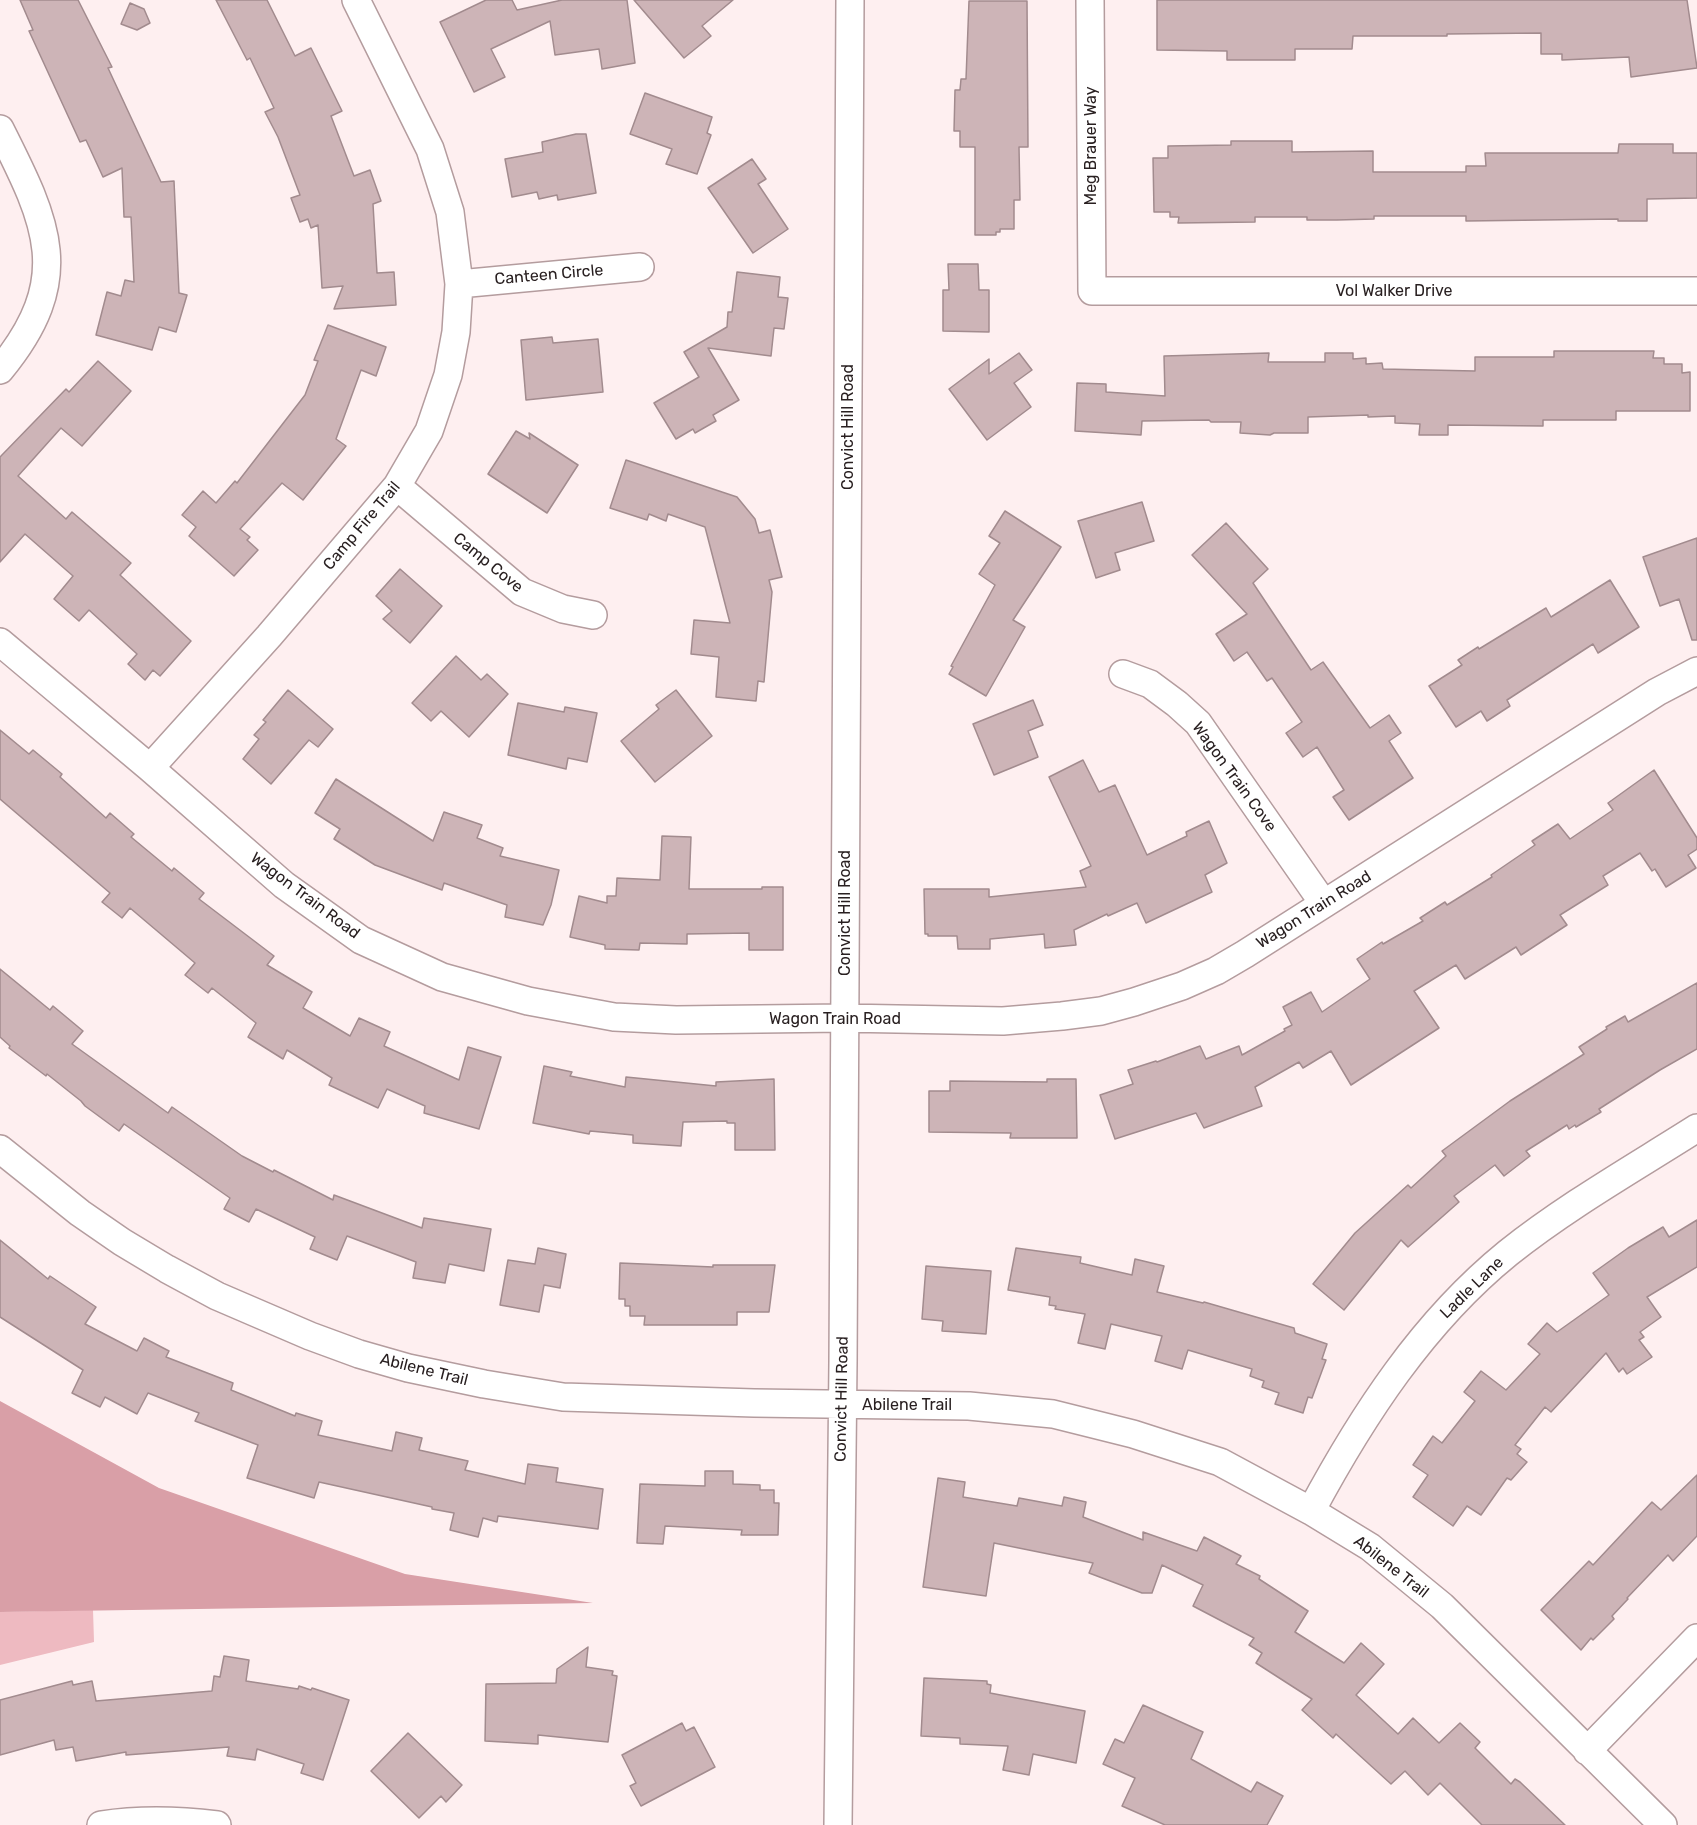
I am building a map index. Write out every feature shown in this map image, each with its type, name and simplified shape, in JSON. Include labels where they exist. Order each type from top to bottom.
[{"type":"street","name":"Camp Fire Trail","points":[[150,768],[269,636],[398,486],[429,431],[439,405],[456,332],[459,284],[450,212],[430,149],[356,0]]},
{"type":"street","name":"Convict Hill Road","points":[[837,1825],[842,1405],[850,0]]},
{"type":"street","name":"Meg Brauer Way","points":[[1090,0],[1092,291]]},
{"type":"street","points":[[0,129],[39,213],[47,259],[46,284],[38,308],[27,332],[0,370]]},
{"type":"street","name":"Canteen Circle","points":[[459,284],[640,267]]},
{"type":"street","name":"Vol Walker Drive","points":[[1092,291],[1697,291]]},
{"type":"street","name":"Camp Cove","points":[[398,486],[522,592],[563,609],[593,615]]},
{"type":"street","name":"Wagon Train Road","points":[[3,650],[150,768],[284,885],[361,940],[442,977],[528,1001],[614,1017],[676,1020],[844,1018],[1003,1021],[1101,1011],[1182,986],[1216,971],[1657,692],[1697,671]]},
{"type":"street","name":"Wagon Train Cove","points":[[1123,674],[1150,684],[1198,723],[1324,904]]},
{"type":"street","name":"Ladle Lane","points":[[1311,1511],[1329,1477],[1389,1382],[1412,1351],[1448,1311],[1507,1254],[1549,1223],[1697,1128]]},
{"type":"street","name":"Abilene Trail","points":[[0,1149],[80,1213],[122,1242],[217,1296],[359,1354],[408,1368],[563,1397],[842,1405],[969,1406],[1053,1414],[1133,1434],[1221,1461],[1370,1547],[1442,1606],[1663,1825]]},
{"type":"street","points":[[1587,1751],[1697,1638]]},
{"type":"street","points":[[101,1825],[159,1820],[217,1825]]},
{"type":"shaded area","points":[[0,1401],[159,1488],[405,1574],[593,1603],[0,1612]]},
{"type":"shaded area","points":[[93,1610],[94,1642],[0,1665],[0,1612]]},
{"type":"building","points":[[20,0],[78,0],[112,67],[108,68],[161,182],[174,181],[179,293],[187,295],[176,332],[159,327],[152,350],[96,335],[107,292],[121,296],[125,280],[134,282],[131,217],[124,217],[122,168],[103,177],[86,140],[80,142],[29,31],[33,30]]},
{"type":"building","points":[[216,0],[267,0],[295,56],[311,48],[342,111],[331,116],[354,176],[370,170],[381,201],[373,204],[377,273],[394,272],[396,305],[334,309],[343,286],[322,288],[318,225],[311,228],[308,219],[300,222],[291,198],[300,195],[278,137],[265,112],[274,108],[250,58],[247,60]]},
{"type":"building","points":[[486,0],[512,0],[517,10],[562,0],[627,0],[635,63],[602,69],[599,49],[555,55],[550,21],[491,49],[505,77],[474,92],[440,22]]},
{"type":"building","points":[[634,0],[733,0],[702,26],[711,36],[684,58]]},
{"type":"building","points":[[1157,0],[1687,0],[1697,68],[1631,77],[1629,57],[1562,60],[1562,54],[1541,54],[1541,33],[1353,36],[1352,49],[1295,49],[1295,60],[1227,60],[1227,51],[1157,50]]},
{"type":"building","points":[[969,1],[1027,1],[1028,147],[1019,147],[1020,200],[1014,200],[1014,229],[1000,229],[996,235],[975,235],[975,147],[960,147],[960,131],[954,131],[955,90],[960,90],[961,79],[966,79]]},
{"type":"building","points":[[130,3],[144,9],[150,23],[137,30],[121,24]]},
{"type":"building","points":[[645,93],[712,117],[707,133],[711,135],[697,174],[666,164],[672,149],[630,134]]},
{"type":"building","points":[[586,134],[596,193],[558,200],[557,195],[539,199],[537,192],[512,197],[505,159],[543,152],[542,142]]},
{"type":"building","points":[[1231,141],[1292,141],[1292,152],[1373,151],[1373,172],[1466,172],[1466,166],[1486,166],[1485,153],[1618,153],[1619,144],[1673,144],[1673,153],[1697,153],[1697,198],[1647,199],[1647,221],[1618,221],[1618,219],[1466,221],[1466,216],[1374,216],[1374,219],[1337,220],[1307,220],[1307,217],[1255,217],[1255,222],[1178,223],[1179,217],[1170,217],[1170,212],[1154,212],[1153,158],[1168,158],[1168,146],[1231,145]]},
{"type":"building","points":[[752,159],[766,179],[758,184],[788,229],[753,253],[708,188]]},
{"type":"building","points":[[948,264],[978,264],[979,290],[989,290],[989,332],[943,331],[943,290],[949,290]]},
{"type":"building","points":[[737,272],[780,277],[778,297],[788,298],[784,329],[774,328],[771,356],[708,348],[739,400],[713,415],[716,421],[695,433],[693,429],[676,439],[654,403],[699,377],[684,352],[727,327],[728,312],[732,312]]},
{"type":"building","points":[[328,325],[386,347],[376,376],[361,370],[336,439],[346,446],[303,500],[282,483],[240,529],[250,537],[247,540],[258,550],[234,576],[189,536],[196,527],[182,515],[203,491],[216,503],[235,481],[237,483],[305,395],[318,361],[314,360]]},
{"type":"building","points":[[552,337],[553,343],[598,339],[603,392],[526,400],[521,340]]},
{"type":"building","points":[[1554,351],[1654,351],[1653,358],[1664,358],[1664,364],[1682,364],[1682,373],[1690,372],[1690,411],[1616,411],[1616,420],[1543,420],[1543,426],[1448,425],[1448,435],[1419,435],[1420,424],[1395,423],[1395,416],[1368,417],[1368,415],[1308,417],[1308,433],[1270,435],[1240,433],[1241,422],[1211,422],[1209,420],[1142,421],[1141,435],[1075,431],[1077,383],[1106,384],[1106,392],[1165,396],[1164,356],[1269,353],[1268,362],[1325,362],[1325,353],[1353,353],[1353,359],[1366,358],[1366,364],[1382,363],[1383,369],[1475,371],[1475,357],[1554,357]]},
{"type":"building","points":[[1019,353],[1032,370],[1014,383],[1031,407],[987,440],[949,389],[989,359],[989,374]]},
{"type":"building","points":[[98,361],[131,391],[82,446],[61,428],[18,476],[66,519],[72,512],[131,563],[120,575],[191,641],[160,676],[153,670],[145,680],[128,664],[137,654],[89,610],[79,621],[54,599],[73,576],[25,534],[0,562],[0,457],[66,389],[69,392]]},
{"type":"building","points":[[516,431],[530,439],[529,433],[578,465],[547,513],[488,474]]},
{"type":"building","points":[[626,460],[737,497],[755,519],[759,533],[770,530],[782,577],[769,580],[772,592],[764,682],[758,681],[756,701],[716,697],[719,657],[691,654],[694,620],[730,623],[705,527],[668,514],[666,521],[649,514],[647,520],[610,508]]},
{"type":"building","points":[[1142,502],[1154,541],[1115,553],[1120,570],[1096,578],[1078,521]]},
{"type":"building","points":[[1005,511],[1061,547],[1013,620],[1025,627],[986,696],[949,674],[953,667],[951,666],[995,585],[979,574],[1000,543],[989,536]]},
{"type":"building","points":[[1226,523],[1268,569],[1253,583],[1311,670],[1323,662],[1370,728],[1389,715],[1401,733],[1389,741],[1413,778],[1349,820],[1333,797],[1344,790],[1317,747],[1303,757],[1286,733],[1302,722],[1272,678],[1267,681],[1247,652],[1234,661],[1216,634],[1247,614],[1192,555]]},
{"type":"building","points":[[1697,538],[1697,640],[1692,640],[1679,599],[1660,606],[1643,557]]},
{"type":"building","points":[[400,569],[442,606],[410,643],[383,619],[392,611],[376,596]]},
{"type":"building","points":[[1610,580],[1639,627],[1598,653],[1593,644],[1507,700],[1510,706],[1487,721],[1481,711],[1456,727],[1429,686],[1462,665],[1458,660],[1478,647],[1479,649],[1546,608],[1551,617]]},
{"type":"building","points":[[456,656],[481,680],[487,674],[508,694],[469,737],[441,711],[431,721],[412,703]]},
{"type":"building","points":[[288,690],[333,729],[318,747],[309,740],[271,784],[243,759],[259,739],[254,735],[266,722],[263,720]]},
{"type":"building","points":[[676,690],[712,736],[655,782],[621,741],[659,709],[656,705]]},
{"type":"building","points":[[1033,700],[1043,725],[1028,731],[1038,757],[994,775],[973,724]]},
{"type":"building","points":[[518,703],[564,712],[565,707],[597,713],[587,762],[568,758],[566,769],[508,755]]},
{"type":"building","points":[[0,730],[29,754],[33,750],[62,774],[60,777],[106,818],[110,813],[134,834],[131,837],[172,871],[174,868],[204,893],[199,899],[274,956],[267,965],[312,992],[303,1008],[350,1036],[359,1018],[390,1032],[384,1046],[459,1080],[468,1047],[501,1057],[479,1129],[424,1113],[425,1106],[387,1089],[378,1108],[329,1085],[332,1078],[287,1050],[283,1059],[248,1037],[256,1023],[212,988],[208,993],[185,975],[195,963],[130,908],[122,918],[102,902],[110,893],[0,799]]},
{"type":"building","points":[[1083,760],[1099,792],[1115,785],[1147,855],[1187,836],[1186,832],[1209,821],[1227,863],[1205,875],[1212,892],[1146,923],[1137,903],[1108,916],[1107,914],[1074,930],[1076,945],[1045,948],[1044,934],[990,939],[990,949],[958,949],[957,936],[928,936],[925,934],[924,889],[989,889],[989,897],[1086,887],[1080,871],[1091,866],[1049,777]]},
{"type":"building","points":[[1654,770],[1697,838],[1697,849],[1688,855],[1696,868],[1666,887],[1655,869],[1652,871],[1640,853],[1603,876],[1608,885],[1560,915],[1567,925],[1521,955],[1516,947],[1465,979],[1456,965],[1414,991],[1439,1028],[1351,1085],[1331,1051],[1303,1068],[1299,1062],[1255,1087],[1262,1106],[1204,1128],[1196,1113],[1115,1139],[1100,1095],[1133,1084],[1128,1070],[1200,1046],[1206,1059],[1239,1046],[1242,1055],[1292,1025],[1283,1007],[1311,992],[1322,1012],[1370,979],[1357,959],[1382,942],[1383,944],[1423,921],[1420,918],[1445,902],[1447,905],[1492,877],[1491,875],[1535,845],[1532,841],[1558,824],[1570,839],[1613,810],[1608,803]]},
{"type":"building","points":[[336,779],[433,841],[444,812],[482,825],[477,838],[503,848],[500,856],[559,870],[551,905],[543,925],[505,917],[507,905],[444,883],[442,890],[375,865],[334,839],[340,829],[315,813]]},
{"type":"building","points":[[662,836],[691,837],[689,889],[783,887],[783,950],[749,950],[749,933],[687,934],[687,944],[640,943],[639,950],[605,949],[605,945],[570,937],[579,896],[607,903],[607,896],[616,896],[617,878],[660,880]]},
{"type":"building","points":[[0,969],[50,1010],[53,1006],[83,1031],[72,1044],[168,1113],[172,1107],[242,1156],[333,1200],[334,1195],[422,1228],[424,1218],[491,1229],[484,1271],[449,1264],[445,1283],[413,1278],[416,1262],[347,1236],[337,1260],[310,1249],[315,1237],[256,1209],[249,1222],[224,1209],[230,1198],[124,1124],[119,1131],[47,1074],[46,1076],[9,1048],[10,1046],[0,1037]]},
{"type":"building","points":[[1697,983],[1697,1049],[1599,1109],[1601,1112],[1576,1127],[1575,1125],[1569,1129],[1567,1125],[1526,1151],[1530,1156],[1504,1176],[1495,1165],[1454,1196],[1459,1202],[1408,1247],[1401,1240],[1344,1310],[1313,1284],[1355,1233],[1408,1185],[1411,1188],[1446,1156],[1442,1151],[1510,1101],[1584,1054],[1579,1047],[1607,1029],[1606,1027],[1625,1016],[1628,1022]]},
{"type":"building","points":[[544,1066],[572,1072],[570,1076],[625,1087],[626,1077],[716,1086],[716,1082],[774,1079],[775,1150],[735,1150],[735,1123],[727,1123],[727,1121],[683,1122],[681,1146],[633,1143],[633,1135],[590,1131],[589,1134],[533,1123]]},
{"type":"building","points":[[1047,1079],[1076,1079],[1077,1138],[1010,1138],[1011,1133],[929,1132],[929,1091],[950,1091],[950,1081],[1047,1082]]},
{"type":"building","points":[[1697,1220],[1697,1267],[1647,1297],[1661,1317],[1640,1332],[1644,1337],[1639,1340],[1652,1357],[1627,1374],[1623,1368],[1619,1372],[1606,1353],[1551,1412],[1545,1407],[1515,1445],[1521,1449],[1517,1454],[1527,1462],[1511,1480],[1507,1478],[1481,1515],[1467,1506],[1453,1526],[1413,1497],[1428,1475],[1413,1465],[1433,1436],[1442,1443],[1475,1401],[1464,1392],[1481,1371],[1506,1390],[1540,1354],[1528,1344],[1547,1323],[1557,1332],[1609,1295],[1593,1273],[1663,1227],[1669,1237]]},
{"type":"building","points":[[0,1240],[48,1279],[50,1276],[96,1307],[85,1324],[137,1351],[144,1338],[169,1351],[166,1357],[233,1383],[231,1390],[295,1416],[296,1413],[322,1421],[318,1435],[392,1451],[396,1432],[422,1438],[419,1450],[468,1461],[465,1470],[525,1484],[528,1464],[558,1468],[556,1482],[603,1489],[598,1529],[498,1516],[497,1522],[483,1518],[478,1537],[450,1530],[454,1513],[432,1509],[432,1507],[319,1482],[314,1498],[247,1478],[258,1445],[195,1421],[199,1413],[148,1393],[137,1414],[105,1397],[100,1407],[72,1393],[83,1370],[0,1317]]},
{"type":"building","points":[[538,1248],[566,1254],[560,1288],[544,1285],[539,1312],[500,1305],[508,1260],[535,1264]]},
{"type":"building","points":[[1016,1248],[1081,1257],[1080,1263],[1132,1275],[1135,1259],[1164,1266],[1157,1292],[1204,1302],[1294,1328],[1295,1333],[1327,1344],[1322,1359],[1326,1360],[1312,1398],[1308,1397],[1303,1413],[1275,1404],[1279,1393],[1262,1387],[1264,1381],[1250,1376],[1252,1369],[1188,1350],[1182,1369],[1155,1361],[1162,1336],[1111,1324],[1105,1349],[1078,1343],[1085,1314],[1055,1309],[1056,1306],[1049,1305],[1050,1297],[1008,1290]]},
{"type":"building","points":[[620,1263],[713,1267],[713,1265],[775,1265],[769,1312],[737,1312],[737,1325],[644,1325],[645,1316],[630,1316],[630,1306],[625,1306],[625,1299],[619,1299]]},
{"type":"building","points":[[926,1266],[991,1271],[986,1334],[942,1331],[943,1321],[922,1319]]},
{"type":"building","points":[[705,1471],[733,1471],[733,1484],[760,1485],[760,1490],[774,1490],[774,1503],[779,1503],[778,1535],[741,1535],[742,1530],[665,1526],[663,1544],[637,1543],[640,1484],[705,1486]]},
{"type":"building","points":[[1697,1475],[1697,1536],[1673,1561],[1668,1555],[1627,1598],[1612,1616],[1614,1619],[1593,1640],[1591,1638],[1581,1650],[1541,1610],[1589,1561],[1593,1565],[1652,1502],[1661,1510]]},
{"type":"building","points":[[938,1478],[965,1482],[963,1497],[1017,1506],[1019,1498],[1062,1506],[1064,1497],[1086,1502],[1083,1517],[1143,1540],[1143,1532],[1197,1551],[1204,1537],[1241,1556],[1236,1564],[1260,1576],[1259,1579],[1308,1611],[1295,1632],[1344,1663],[1361,1643],[1384,1664],[1356,1695],[1398,1734],[1413,1718],[1439,1743],[1460,1723],[1480,1742],[1475,1748],[1511,1784],[1515,1779],[1520,1782],[1565,1825],[1482,1825],[1440,1783],[1428,1795],[1405,1771],[1391,1784],[1336,1734],[1333,1738],[1302,1710],[1312,1699],[1256,1663],[1262,1653],[1249,1645],[1254,1638],[1193,1606],[1203,1585],[1162,1565],[1152,1593],[1142,1593],[1089,1573],[1093,1563],[994,1543],[986,1596],[923,1587]]},
{"type":"building","points":[[588,1647],[586,1667],[613,1671],[612,1675],[617,1676],[608,1742],[538,1735],[538,1744],[485,1741],[486,1684],[556,1683],[557,1669]]},
{"type":"building","points":[[224,1656],[249,1660],[246,1681],[298,1689],[299,1686],[311,1690],[312,1688],[349,1700],[323,1780],[301,1773],[304,1764],[257,1749],[255,1760],[227,1756],[229,1747],[126,1755],[126,1752],[76,1761],[73,1747],[56,1750],[54,1740],[0,1755],[0,1700],[72,1681],[73,1685],[92,1681],[96,1701],[212,1691],[214,1676],[220,1677]]},
{"type":"building","points":[[924,1678],[987,1681],[987,1684],[991,1685],[990,1693],[1085,1711],[1076,1763],[1033,1754],[1029,1775],[1003,1770],[1008,1746],[960,1744],[960,1738],[921,1736]]},
{"type":"building","points":[[1143,1705],[1203,1732],[1191,1759],[1251,1792],[1257,1782],[1283,1796],[1267,1825],[1165,1825],[1122,1806],[1135,1778],[1103,1764],[1115,1739],[1124,1743]]},
{"type":"building","points":[[682,1723],[686,1731],[694,1727],[715,1767],[641,1806],[630,1786],[636,1783],[622,1755]]},
{"type":"building","points":[[408,1733],[462,1785],[446,1802],[441,1796],[419,1818],[371,1771]]}]
